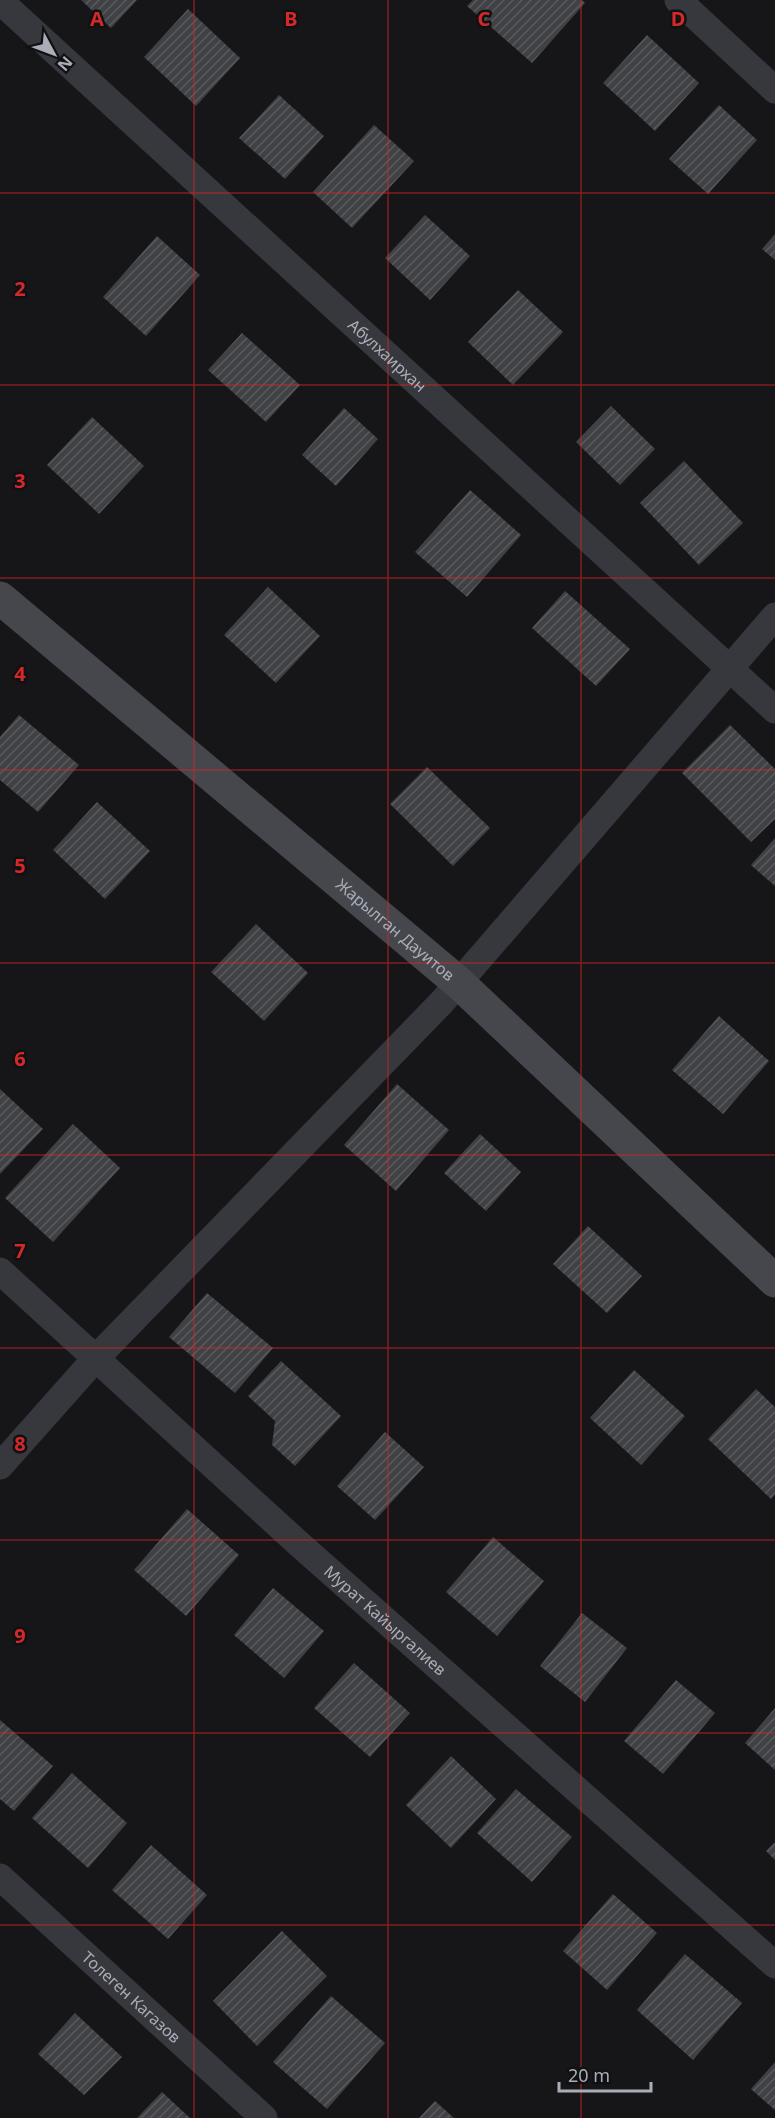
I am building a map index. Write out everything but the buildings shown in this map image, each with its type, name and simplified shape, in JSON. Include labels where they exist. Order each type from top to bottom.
[{"type":"street","name":"Абулхаирхан","points":[[0,0],[775,710]]},
{"type":"street","points":[[678,0],[775,90]]},
{"type":"street","name":"Жарылган Дауитов","points":[[0,598],[459,983],[775,1281]]},
{"type":"street","points":[[0,1466],[96,1358],[442,1002],[775,616]]},
{"type":"street","name":"Мурат Кайыргалиев","points":[[0,1271],[299,1544],[775,1965]]},
{"type":"street","name":"Толеген Кагазов","points":[[0,1877],[264,2118]]}]
